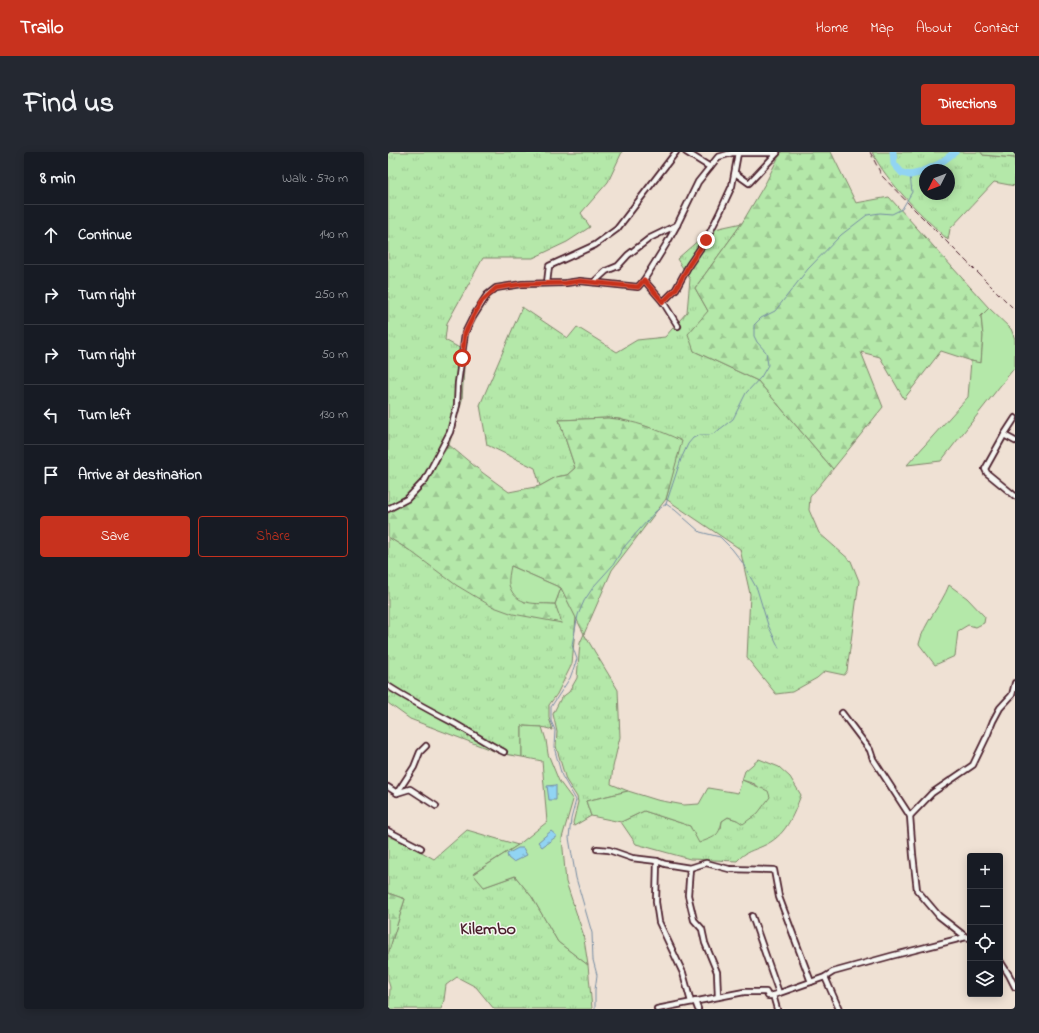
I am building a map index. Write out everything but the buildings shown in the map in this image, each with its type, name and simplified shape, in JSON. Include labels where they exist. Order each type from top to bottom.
[{"type":"street","points":[[547,283],[549,266],[595,246],[617,229],[676,152]]},
{"type":"street","points":[[686,152],[710,167]]},
{"type":"street","points":[[388,509],[407,499],[425,480],[450,432],[457,404],[458,383],[465,333],[482,301],[496,288],[522,284],[566,283],[580,281],[638,287],[644,280],[678,225],[698,182],[722,152]]},
{"type":"street","points":[[718,157],[732,153],[777,153],[749,183],[735,173]]},
{"type":"street","points":[[663,302],[676,289],[689,265],[706,240],[730,190],[735,173],[738,153]]},
{"type":"street","points":[[594,282],[606,270],[618,266],[628,255],[650,238],[678,225]]},
{"type":"street","points":[[644,280],[663,302],[678,326]]},
{"type":"street","points":[[1015,418],[986,466],[986,472],[1015,496]]},
{"type":"street","points":[[1004,435],[1015,441]]},
{"type":"street","points":[[910,816],[932,793],[973,765],[1000,708],[1012,695],[1015,683]]},
{"type":"street","points":[[388,686],[425,709],[504,752]]},
{"type":"street","points":[[842,713],[870,750],[873,759],[910,816],[917,890],[940,916],[967,936]]},
{"type":"street","points":[[397,793],[414,766],[420,752],[426,746]]},
{"type":"street","points":[[388,787],[397,793]]},
{"type":"street","points":[[397,793],[410,789],[436,806]]},
{"type":"street","points":[[388,831],[421,848]]},
{"type":"street","points":[[597,849],[609,850],[632,858],[657,861],[665,864],[690,868],[706,863],[729,869],[774,870],[779,897],[811,982]]},
{"type":"street","points":[[657,861],[656,902],[660,922],[683,973],[693,1002],[698,1009]]},
{"type":"street","points":[[690,868],[688,895],[694,920],[702,929],[705,943],[717,972],[718,997]]},
{"type":"street","points":[[752,916],[779,993]]},
{"type":"street","points":[[657,1009],[744,992],[766,992],[768,996],[773,995],[825,977],[833,972],[967,937]]},
{"type":"street","points":[[1003,965],[1010,975],[1015,987]]},
{"type":"street","points":[[825,977],[839,1009]]},
{"type":"street","points":[[773,995],[777,1009]]},
{"type":"green space","points":[[388,152],[622,152],[608,182],[581,213],[590,227],[567,242],[533,258],[483,258],[447,323],[445,340],[465,351],[462,400],[449,445],[441,455],[427,480],[409,498],[388,511]]},
{"type":"green space","points":[[781,152],[831,152],[856,203],[889,197],[989,308],[981,316],[983,336],[981,364],[941,351],[904,399],[880,357],[861,352],[883,407],[833,469],[758,381],[694,351],[688,334],[708,311],[695,288],[742,223],[766,182]]},
{"type":"green space","points":[[872,152],[981,152],[983,155],[1015,158],[1015,186],[994,182],[950,229],[948,240],[906,199],[887,175]]},
{"type":"green space","points":[[981,152],[1015,152],[1015,158],[983,155]]},
{"type":"green space","points":[[742,223],[695,288],[708,311],[694,351],[758,381],[833,469],[810,497],[809,510],[819,533],[851,561],[859,581],[847,671],[844,675],[825,671],[817,678],[792,692],[776,694],[747,658],[750,594],[740,549],[666,499],[681,441],[620,419],[559,420],[575,468],[567,475],[556,477],[540,486],[535,468],[487,445],[480,405],[522,307],[568,338],[577,327],[617,352],[637,340],[665,337],[687,312],[690,279],[677,259],[710,230]]},
{"type":"green space","points":[[989,308],[1011,329],[1015,339],[1015,367],[941,461],[907,465],[968,397],[971,361],[981,363],[983,336],[981,316]]},
{"type":"green space","points":[[608,418],[646,426],[682,441],[666,499],[612,570],[584,634],[561,588],[511,566],[524,602],[555,604],[562,623],[513,614],[491,606],[456,585],[409,550],[388,537],[388,511],[409,497],[423,485],[449,445],[509,492],[540,486],[556,477],[567,475],[575,468],[559,420]]},
{"type":"green space","points":[[388,537],[409,550],[561,623],[555,604],[561,588],[576,617],[572,664],[557,694],[549,705],[549,718],[553,730],[542,727],[522,726],[522,757],[499,753],[410,719],[388,703]]},
{"type":"green space","points":[[511,566],[561,588],[555,604],[528,602],[516,597],[509,585]]},
{"type":"green space","points":[[949,585],[967,598],[985,617],[984,623],[976,627],[968,625],[958,631],[955,656],[935,665],[919,644],[925,628],[946,593]]},
{"type":"green space","points":[[584,634],[618,690],[620,737],[613,767],[611,784],[628,791],[586,801],[591,816],[574,826],[573,823],[578,802],[577,797],[566,780],[556,746],[557,732],[553,714],[561,698],[569,692],[577,678],[580,643]]},
{"type":"green space","points":[[522,726],[542,727],[548,754],[559,781],[573,800],[562,838],[566,882],[583,933],[588,965],[558,942],[532,897],[515,876],[484,887],[473,874],[518,845],[547,822],[542,761],[522,757]]},
{"type":"green space","points":[[759,759],[779,767],[790,777],[801,795],[792,818],[778,837],[763,846],[746,853],[737,861],[690,859],[636,844],[621,822],[644,811],[690,826],[721,829],[722,821],[728,817],[737,820],[755,784],[742,780],[745,771]]},
{"type":"green space","points":[[742,780],[768,791],[770,797],[758,813],[743,824],[728,817],[722,821],[721,827],[715,836],[699,843],[690,826],[644,811],[621,822],[591,816],[586,801],[628,791],[657,800],[684,805],[699,804],[708,788],[738,793]]},
{"type":"green space","points":[[467,830],[518,845],[474,873],[484,887],[515,876],[532,897],[558,942],[588,965],[592,1009],[494,1009],[476,987],[457,977],[446,985],[441,1009],[389,1009],[390,987],[388,980],[388,954],[405,899],[388,893],[388,833],[434,859]]},
{"type":"green space","points":[[388,893],[405,899],[388,954]]},
{"type":"water","points":[[556,785],[556,800],[549,800],[547,786]]},
{"type":"water","points":[[551,831],[557,836],[542,847],[538,842]]},
{"type":"water","points":[[518,848],[523,848],[527,855],[513,862],[508,858],[507,854]]},
{"type":"waterway","points":[[893,152],[894,164],[902,173],[910,175],[919,173]]},
{"type":"waterway","points":[[939,164],[955,152]]},
{"type":"waterway","points":[[595,1009],[597,975],[593,960],[592,933],[576,878],[569,838],[571,819],[576,800],[562,776],[554,747],[555,730],[551,721],[551,707],[570,678],[577,659],[572,645],[578,615],[584,601],[594,586],[613,565],[624,547],[655,512],[666,504],[681,459],[688,444],[693,438],[700,435],[715,433],[733,419],[746,393],[761,377],[768,365],[766,352],[754,336],[754,325],[761,318],[775,311],[808,269],[841,235],[867,215],[880,213],[892,214],[902,209],[912,192],[910,175]]},
{"type":"waterway","points":[[666,504],[700,532],[720,537],[732,549],[742,562],[757,589],[768,625],[779,648]]},
{"type":"railway","points":[[870,152],[882,176],[1015,310]]},
{"type":"district","name":"Kilembo","points":[[488,928]]},
{"type":"route","points":[[462,358],[465,333],[482,301],[496,288],[522,284],[566,283],[580,281],[638,287],[644,280],[663,302],[676,289],[689,265],[706,240]]}]
